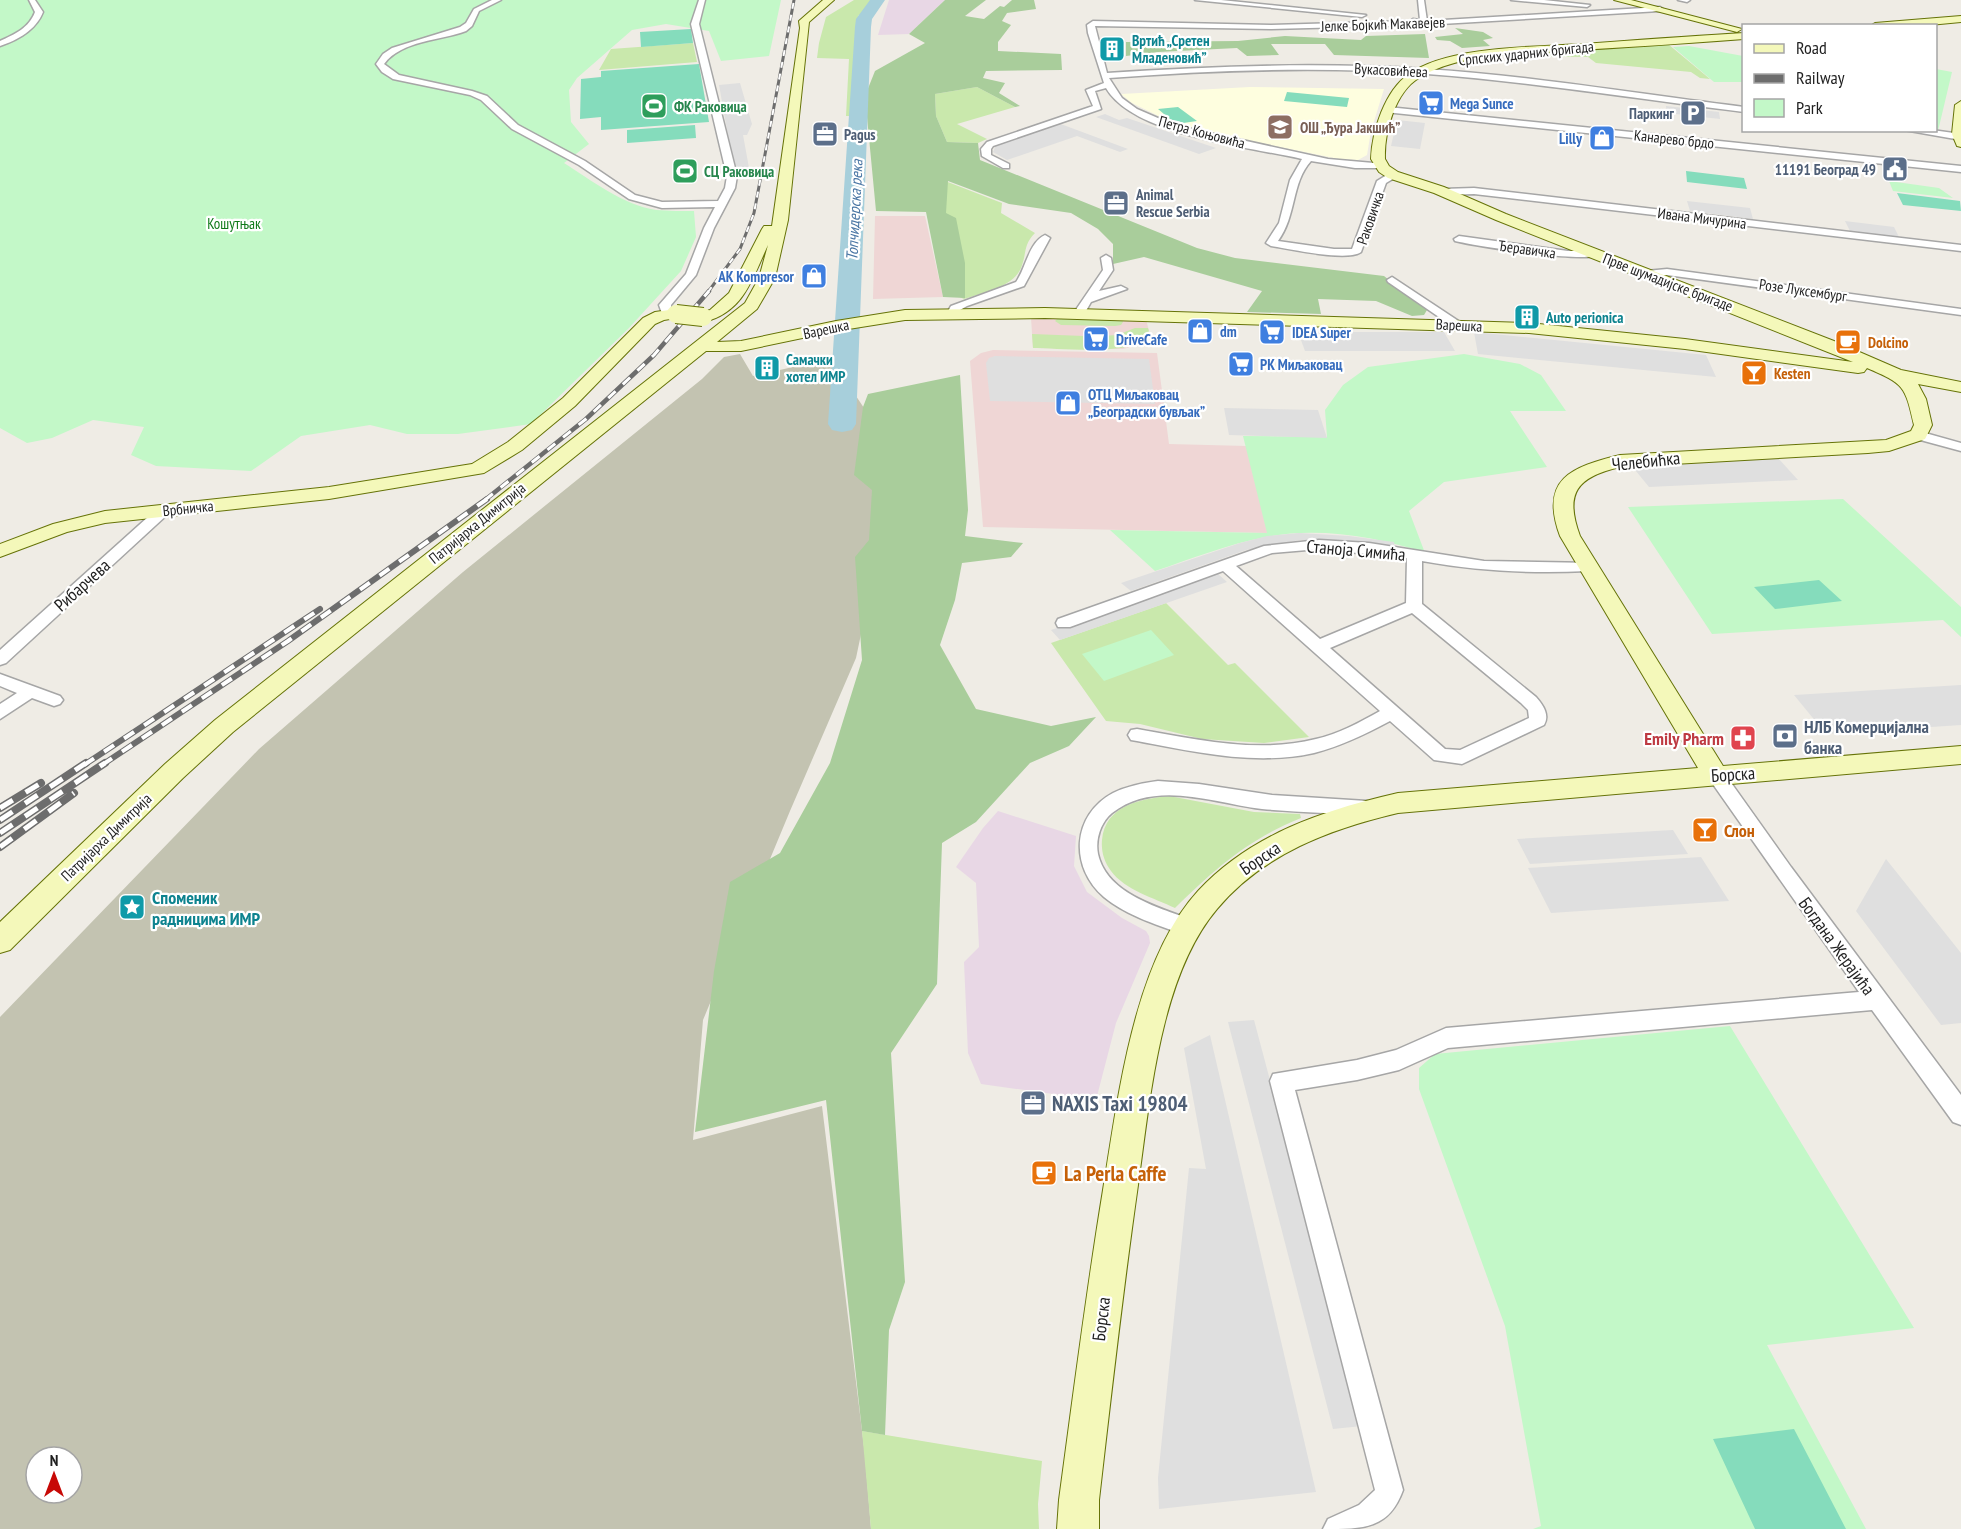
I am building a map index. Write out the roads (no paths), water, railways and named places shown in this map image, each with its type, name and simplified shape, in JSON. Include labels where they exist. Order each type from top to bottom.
[{"type":"street","points":[[0,44],[24,31],[37,20],[39,12],[33,0]]},
{"type":"street","points":[[498,0],[476,10],[463,29],[401,47],[388,54],[381,64],[385,70],[396,76],[472,93],[484,98],[516,127],[582,163],[632,197],[662,205],[722,204]]},
{"type":"street","points":[[702,0],[695,24],[732,171],[730,188],[691,275],[665,305],[671,314],[703,317],[718,313],[729,303],[746,277],[767,232],[781,220]]},
{"type":"street","points":[[805,28],[805,19],[830,0]]},
{"type":"street","points":[[1198,0],[1424,23],[1421,0]]},
{"type":"street","points":[[1514,0],[1623,7],[1636,12]]},
{"type":"street","points":[[1619,0],[1647,6],[1659,5],[1742,30]]},
{"type":"street","points":[[1681,0],[1687,0]]},
{"type":"street","points":[[805,28],[815,17],[841,3]]},
{"type":"street","name":"Јелке Бојкић Макавејев","points":[[1106,81],[1091,28],[1093,23],[1240,28],[1424,23],[1636,12],[1659,5]]},
{"type":"street","points":[[1900,24],[1961,19]]},
{"type":"street","name":"Патријарха Димитрија","points":[[0,941],[174,771],[224,726],[738,317],[756,298],[772,262],[781,220],[805,28]]},
{"type":"street","name":"Српских ударних бригада","points":[[1382,165],[1377,151],[1388,110],[1401,85],[1420,72],[1451,60],[1483,54],[1742,36]]},
{"type":"street","name":"Вукасовићева","points":[[1106,81],[1266,67],[1420,72],[1742,110]]},
{"type":"street","points":[[1006,166],[987,156],[986,149],[990,144],[1098,107],[1090,90],[1106,81]]},
{"type":"street","name":"Петра Коњовића","points":[[1106,81],[1116,97],[1130,109],[1166,124],[1212,137],[1309,157],[1359,166],[1382,165]]},
{"type":"street","name":"Канарево брдо","points":[[1388,110],[1961,169]]},
{"type":"street","points":[[1920,132],[1960,139],[1960,112]]},
{"type":"street","name":"Раковичка","points":[[1309,157],[1299,168],[1290,189],[1284,222],[1271,243],[1334,252],[1356,252],[1382,182],[1393,175]]},
{"type":"street","name":"Прве шумадијске бригаде","points":[[1382,165],[1393,175],[1441,191],[1827,345],[1896,375]]},
{"type":"street","name":"Прве шумадијске бригаде","points":[[1382,165],[1430,182],[1441,191]]},
{"type":"street","name":"Ивана Мичурина","points":[[1441,191],[1474,191],[1961,248]]},
{"type":"street","name":"Варешка","points":[[952,313],[959,306],[1020,284],[1026,277],[1035,251],[1045,238]]},
{"type":"street","name":"Ђеравичка","points":[[1459,239],[1568,254],[1595,254]]},
{"type":"street","points":[[1083,307],[1108,270],[1106,258]]},
{"type":"street","name":"Розе Луксембург","points":[[1646,274],[1667,272],[1961,312]]},
{"type":"street","points":[[1392,279],[1456,324]]},
{"type":"street","points":[[1083,307],[1121,289]]},
{"type":"street","name":"Варешка","points":[[701,345],[741,346],[836,326],[905,315],[1083,307],[1456,324],[1644,339],[1825,363],[1961,387]]},
{"type":"street","name":"Врбничка","points":[[0,551],[87,521],[305,496],[467,472],[491,463],[568,402],[649,321],[671,314]]},
{"type":"street","points":[[1825,363],[1836,358],[1827,345]]},
{"type":"street","points":[[1896,375],[1909,383],[1917,399],[1923,425],[1918,435],[1961,447]]},
{"type":"street","name":"Челебићка","points":[[1716,775],[1563,522],[1561,500],[1572,481],[1598,466],[1650,458],[1882,446],[1908,440],[1918,435]]},
{"type":"street","name":"Рибарчева","points":[[0,659],[163,511]]},
{"type":"street","name":"Станоја Симића","points":[[1064,623],[1225,564],[1269,549],[1295,544],[1339,545],[1490,567],[1588,566]]},
{"type":"street","points":[[1414,555],[1414,606]]},
{"type":"street","points":[[1225,564],[1440,755],[1462,758],[1538,721],[1536,707],[1414,606]]},
{"type":"street","points":[[1317,647],[1414,606]]},
{"type":"street","points":[[0,680],[54,700]]},
{"type":"street","points":[[0,713],[31,691]]},
{"type":"street","points":[[1137,735],[1228,750],[1291,749],[1314,746],[1336,739],[1391,713]]},
{"type":"street","name":"Борска","points":[[1078,1529],[1079,1500],[1102,1309],[1134,1096],[1143,1051],[1162,988],[1188,927],[1227,882],[1263,853],[1322,824],[1372,809],[1432,799],[1961,755]]},
{"type":"street","name":"Богдана Жерајића","points":[[1716,775],[1876,1000],[1961,1114]]},
{"type":"street","points":[[1188,927],[1129,903],[1113,892],[1094,872],[1088,852],[1088,842],[1096,817],[1113,801],[1134,791],[1158,788],[1258,801],[1372,809]]},
{"type":"street","points":[[1338,1529],[1375,1513],[1388,1500],[1389,1490],[1281,1081],[1358,1070],[1400,1060],[1446,1038],[1876,1000]]},
{"type":"waterway","name":"Топчидерска река","points":[[842,424],[863,27],[864,19],[878,0]]},
{"type":"railway","points":[[708,292],[740,249],[754,213],[794,0]]},
{"type":"railway","points":[[485,500],[586,419],[654,355],[709,291]]},
{"type":"railway","points":[[0,833],[288,641],[487,499]]},
{"type":"railway","points":[[84,765],[320,609]]},
{"type":"railway","points":[[0,820],[86,763]]},
{"type":"railway","points":[[0,808],[41,783]]},
{"type":"railway","points":[[0,847],[74,793]]},
{"type":"place","name":"Вртић „Сретен Младеновић”","points":[[1112,49]]},
{"type":"place","name":"Mega Sunce","points":[[1431,103]]},
{"type":"place","name":"ФК Раковица","points":[[654,106]]},
{"type":"place","name":"Паркинг","points":[[1693,113]]},
{"type":"place","name":"ОШ „Ђура Јакшић”","points":[[1280,127]]},
{"type":"place","name":"Pagus","points":[[825,134]]},
{"type":"place","name":"Lilly","points":[[1602,138]]},
{"type":"place","name":"11191 Београд 49","points":[[1895,169]]},
{"type":"place","name":"СЦ Раковица","points":[[685,171]]},
{"type":"place","name":"Animal Rescue Serbia","points":[[1116,203]]},
{"type":"place","name":"AK Kompresor","points":[[814,276]]},
{"type":"place","name":"Auto perionica","points":[[1527,317]]},
{"type":"place","name":"dm","points":[[1200,331]]},
{"type":"place","name":"IDEA Super","points":[[1272,332]]},
{"type":"place","name":"DriveCafe","points":[[1096,339]]},
{"type":"place","name":"Dolcino","points":[[1848,342]]},
{"type":"place","name":"РК Миљаковац","points":[[1241,364]]},
{"type":"place","name":"Самачки хотел ИМР","points":[[767,368]]},
{"type":"place","name":"Kesten","points":[[1754,373]]},
{"type":"place","name":"ОТЦ Миљаковац „Београдски бувљак”","points":[[1068,403]]},
{"type":"place","name":"НЛБ Комерцијална банка","points":[[1785,736]]},
{"type":"place","name":"Emily Pharm","points":[[1743,738]]},
{"type":"place","name":"Слон","points":[[1705,830]]},
{"type":"place","name":"Споменик радницима ИМР","points":[[132,907]]},
{"type":"place","name":"NAXIS Taxi 19804","points":[[1033,1103]]},
{"type":"place","name":"La Perla Caffe","points":[[1044,1173]]},
{"type":"park label","name":"Кошутњак","points":[[234,223]]}]
